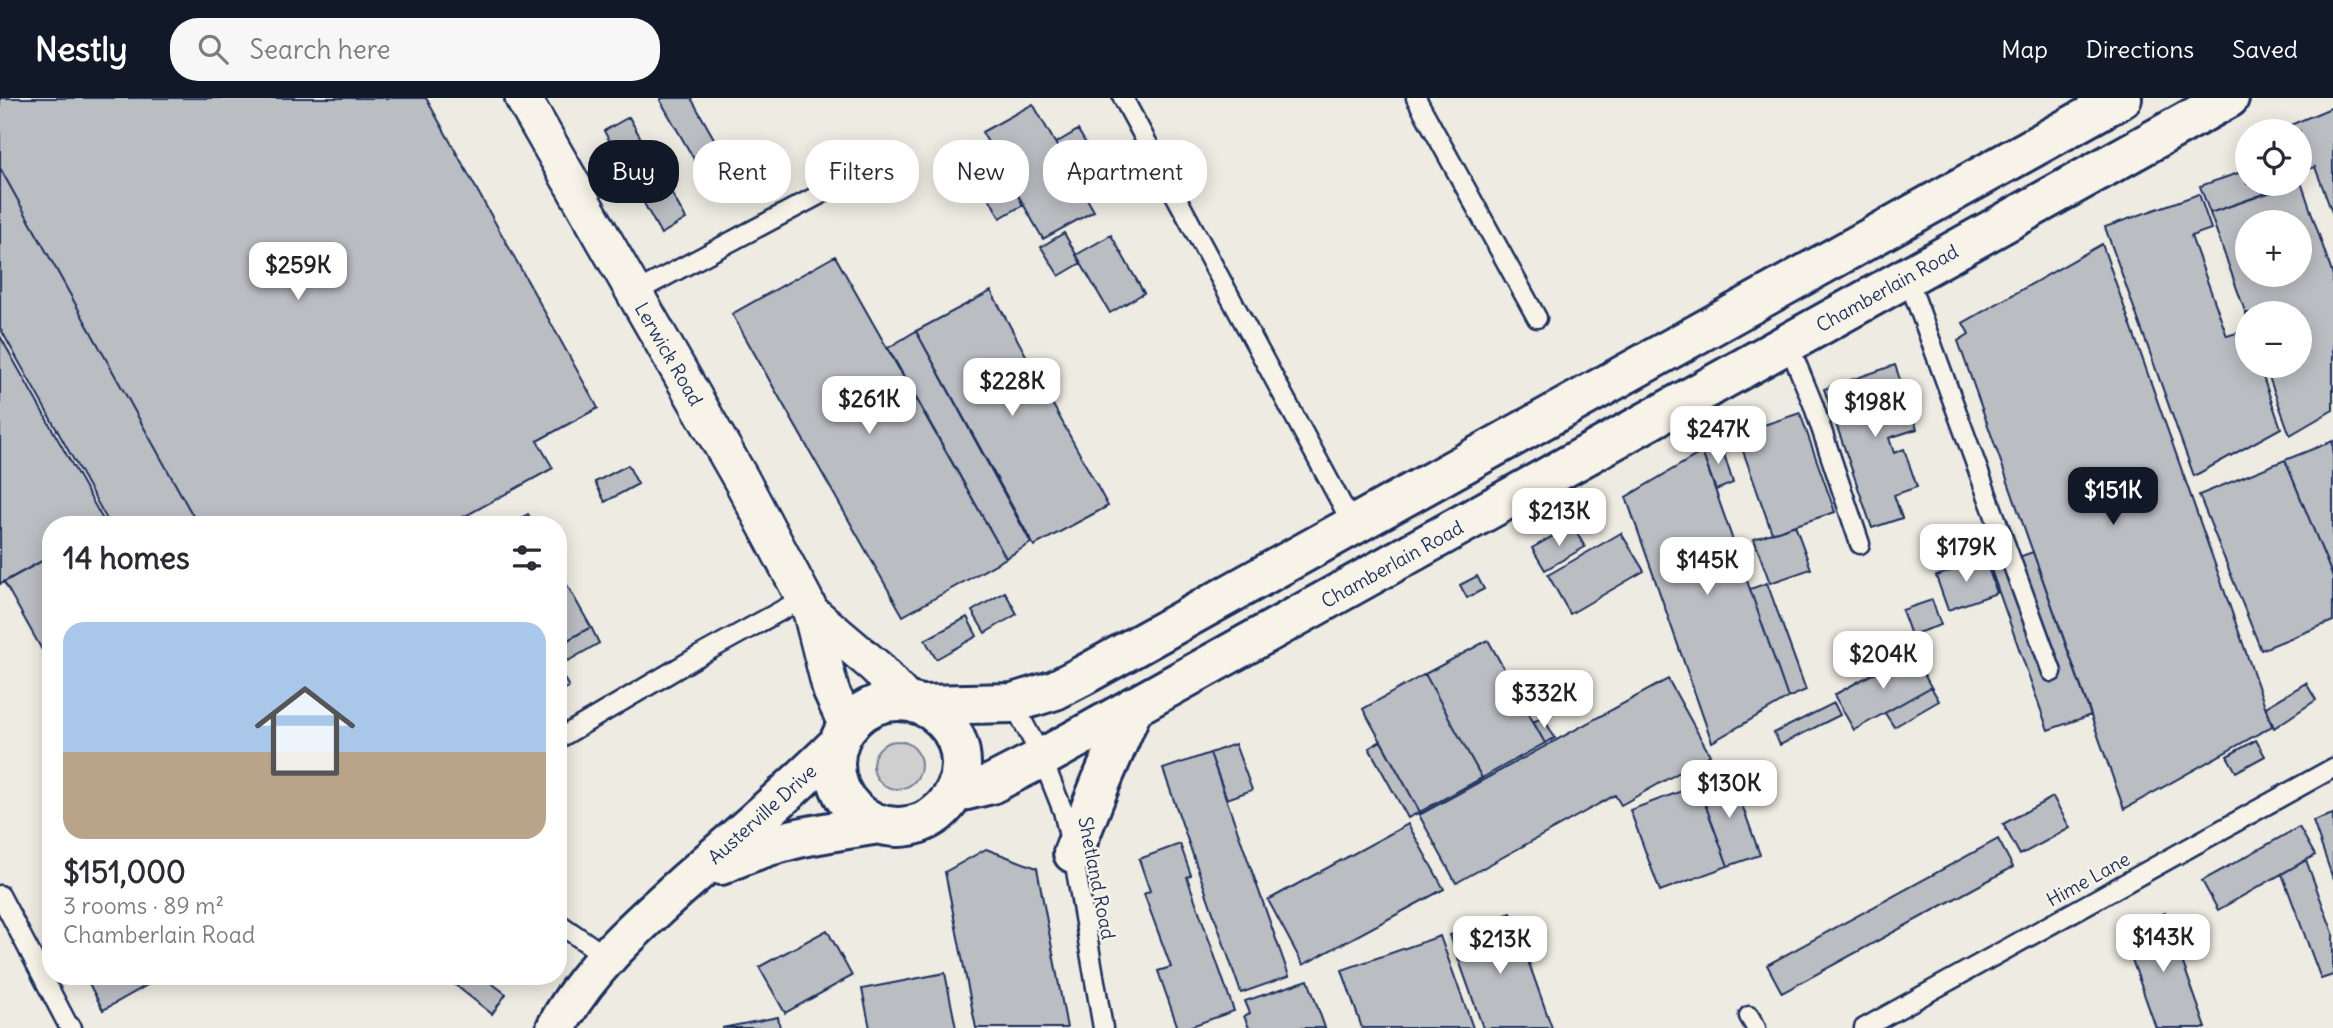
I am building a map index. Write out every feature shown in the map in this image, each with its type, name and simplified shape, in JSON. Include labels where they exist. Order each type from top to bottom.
[{"type":"street","name":"Lerwick Road","points":[[523,98],[742,481],[807,605],[842,735]]},
{"type":"street","points":[[914,703],[939,716],[952,732],[960,752],[961,772],[954,793],[941,810],[922,822],[901,827],[879,824],[861,815],[847,801],[838,783],[835,764],[842,735],[859,714],[873,705],[890,701],[1013,703],[1055,690],[2122,98]]},
{"type":"street","name":"Chamberlain Road","points":[[954,793],[991,784],[1042,758],[2229,98]]},
{"type":"street","name":"Lerwick Road","points":[[807,605],[914,703]]},
{"type":"street","points":[[1073,853],[1135,706]]},
{"type":"street","name":"Austerville Drive","points":[[556,1028],[563,1014],[607,957],[642,920],[807,775],[842,735]]},
{"type":"street","name":"Austerville Drive","points":[[684,884],[750,851],[794,838],[879,824]]},
{"type":"lane","points":[[1123,98],[1353,525]]},
{"type":"lane","points":[[1416,98],[1536,318]]},
{"type":"lane","points":[[634,293],[805,202]]},
{"type":"lane","points":[[1907,276],[2052,672]]},
{"type":"lane","points":[[1788,343],[1813,404],[1860,544]]},
{"type":"lane","points":[[567,734],[695,658],[807,605]]},
{"type":"lane","name":"Shetland Road","points":[[1013,703],[1042,758],[1063,811],[1073,853],[1103,1028]]},
{"type":"lane","name":"Hime Lane","points":[[1864,1028],[2333,768]]},
{"type":"lane","points":[[0,895],[42,976]]},
{"type":"lane","points":[[567,929],[607,957]]},
{"type":"lane","points":[[47,985],[67,1024],[72,1028]]},
{"type":"shaded area","points":[[897,741],[914,748],[921,765],[914,782],[897,789],[880,782],[873,765],[880,748]]},
{"type":"building","points":[[0,98],[426,98],[598,408],[537,441],[553,468],[465,516],[193,516],[0,168]]},
{"type":"building","points":[[691,98],[715,140],[693,140],[693,157],[660,100]]},
{"type":"building","points":[[1033,104],[1054,140],[1043,140],[1043,203],[1089,203],[1094,211],[1043,239],[1022,203],[1029,203],[1029,140],[987,140],[982,132]]},
{"type":"building","points":[[2333,107],[2333,215],[2315,167],[2312,168],[2312,119],[2305,119]]},
{"type":"building","points":[[629,117],[642,140],[609,140],[604,131]]},
{"type":"building","points":[[1078,130],[1084,140],[1061,140]]},
{"type":"building","points":[[0,168],[193,516],[105,516],[0,328]]},
{"type":"building","points":[[2235,174],[2235,196],[2258,196],[2210,213],[2200,186]]},
{"type":"building","points":[[2199,194],[2211,229],[2191,236],[2227,336],[2235,333],[2235,378],[2263,378],[2281,428],[2194,476],[2105,227]]},
{"type":"building","points":[[2260,196],[2306,196],[2311,210],[2235,210],[2235,283],[2210,213]]},
{"type":"building","points":[[644,203],[677,203],[686,219],[661,234]]},
{"type":"building","points":[[992,203],[1022,203],[1023,205],[1000,218]]},
{"type":"building","points":[[2312,214],[2333,276],[2333,410],[2290,435],[2269,378],[2312,378],[2312,301],[2241,301],[2236,287],[2312,287]]},
{"type":"building","points":[[1064,233],[1081,263],[1059,276],[1041,247]]},
{"type":"building","points":[[1111,235],[1144,293],[1110,313],[1076,255]]},
{"type":"building","points":[[2102,244],[2272,726],[2124,809],[1958,341],[1969,334],[1963,323]]},
{"type":"building","points":[[835,256],[1006,558],[903,616],[732,314]]},
{"type":"building","points":[[991,291],[1108,506],[1034,546],[916,331]]},
{"type":"building","points":[[916,331],[1031,543],[1006,558],[888,348]]},
{"type":"building","points":[[0,336],[101,516],[42,516],[42,561],[0,584]]},
{"type":"building","points":[[1895,365],[1917,429],[1889,438],[1894,453],[1904,449],[1917,487],[1894,495],[1902,518],[1872,528],[1824,389]]},
{"type":"building","points":[[1800,413],[1835,512],[1772,533],[1737,434]]},
{"type":"building","points":[[1720,441],[1733,483],[1716,490],[1702,452]]},
{"type":"building","points":[[2333,441],[2333,577],[2285,460]]},
{"type":"building","points":[[1702,452],[1788,698],[1712,742],[1626,497]]},
{"type":"building","points":[[2285,460],[2333,577],[2333,621],[2261,650],[2199,495]]},
{"type":"building","points":[[628,465],[638,484],[605,502],[595,482]]},
{"type":"building","points":[[1572,525],[1585,547],[1545,570],[1532,548]]},
{"type":"building","points":[[1795,525],[1811,569],[1770,583],[1754,539]]},
{"type":"building","points":[[1621,533],[1644,571],[1570,614],[1548,575]]},
{"type":"building","points":[[2033,552],[2091,715],[2048,730],[1990,567]]},
{"type":"building","points":[[1985,559],[1997,593],[1948,610],[1936,576]]},
{"type":"building","points":[[42,561],[42,650],[4,582]]},
{"type":"building","points":[[1477,576],[1484,589],[1467,598],[1460,585]]},
{"type":"building","points":[[1767,583],[1806,690],[1788,698],[1750,589]]},
{"type":"building","points":[[567,585],[591,627],[567,640]]},
{"type":"building","points":[[1005,592],[1017,614],[985,633],[972,611]]},
{"type":"building","points":[[1932,600],[1941,625],[1911,635],[1902,610]]},
{"type":"building","points":[[967,617],[977,636],[936,659],[925,640]]},
{"type":"building","points":[[591,627],[599,643],[568,661],[567,640]]},
{"type":"building","points":[[1488,640],[1545,743],[1482,778],[1425,674]]},
{"type":"building","points":[[1912,652],[1931,687],[1854,730],[1834,695]]},
{"type":"building","points":[[1425,674],[1482,778],[1420,812],[1363,709]]},
{"type":"building","points":[[1668,679],[1710,755],[1621,805],[1615,795],[1456,883],[1419,815]]},
{"type":"building","points":[[2306,683],[2316,700],[2274,728],[2266,707]]},
{"type":"building","points":[[1931,687],[1939,701],[1894,727],[1885,713]]},
{"type":"building","points":[[1834,703],[1840,715],[1780,745],[1774,733]]},
{"type":"building","points":[[1543,717],[1555,738],[1545,743],[1533,722]]},
{"type":"building","points":[[2256,740],[2265,756],[2236,772],[2227,756]]},
{"type":"building","points":[[1381,741],[1420,812],[1408,818],[1369,748]]},
{"type":"building","points":[[1235,744],[1252,790],[1227,799],[1210,753]]},
{"type":"building","points":[[1210,753],[1289,976],[1241,993],[1163,769]]},
{"type":"building","points":[[1731,774],[1760,855],[1728,866],[1698,785]]},
{"type":"building","points":[[1698,785],[1728,866],[1660,891],[1630,810]]},
{"type":"building","points":[[2053,797],[2070,828],[2020,855],[2003,824]]},
{"type":"building","points":[[2333,814],[2333,879],[2313,821]]},
{"type":"building","points":[[1408,824],[1444,889],[1303,965],[1268,900]]},
{"type":"building","points":[[2299,827],[2315,855],[2218,910],[2202,881]]},
{"type":"building","points":[[1998,839],[2013,867],[1782,993],[1767,965]]},
{"type":"building","points":[[1180,844],[1191,875],[1187,877],[1234,1011],[1186,1028],[1178,1028],[1158,971],[1171,967],[1144,894],[1150,891],[1139,859]]},
{"type":"building","points":[[986,849],[1037,868],[1067,1028],[976,1028],[945,872]]},
{"type":"building","points":[[2306,860],[2333,933],[2333,975],[2321,979],[2282,874]]},
{"type":"building","points":[[1511,913],[1552,1028],[1483,1028],[1450,935]]},
{"type":"building","points":[[2165,913],[2206,1028],[2156,1028],[2121,928]]},
{"type":"building","points":[[827,930],[852,976],[785,1013],[759,967]]},
{"type":"building","points":[[1440,936],[1473,1028],[1362,1028],[1342,970]]},
{"type":"building","points":[[945,973],[956,1028],[870,1028],[862,989]]},
{"type":"building","points":[[1308,980],[1325,1028],[1249,1028],[1244,1016],[1250,1013],[1245,1001]]},
{"type":"building","points":[[90,985],[147,985],[103,1010]]},
{"type":"building","points":[[455,985],[494,985],[506,994],[492,1014]]},
{"type":"building","points":[[778,1017],[780,1028],[722,1028]]}]
